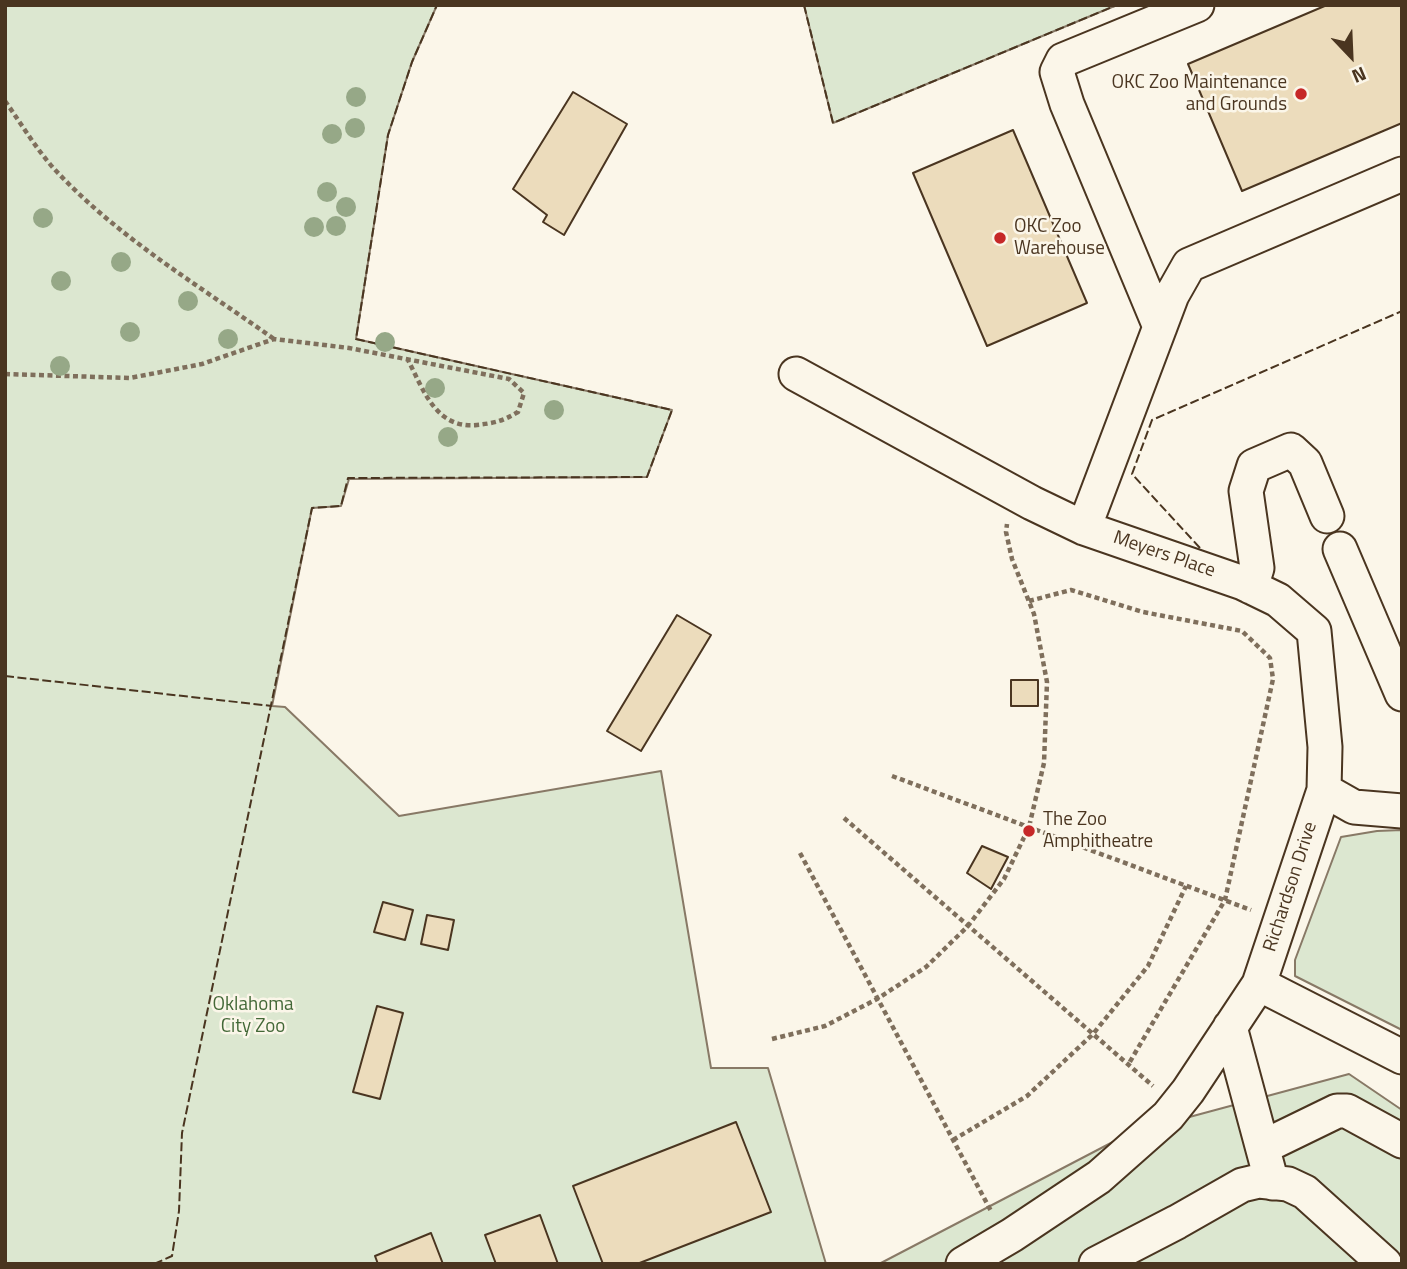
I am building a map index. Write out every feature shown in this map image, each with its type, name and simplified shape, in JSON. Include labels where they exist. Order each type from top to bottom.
[{"type":"street","points":[[1160,327],[1067,104],[1057,72],[1063,60],[1197,5]]},
{"type":"street","points":[[1084,528],[1172,295],[1189,265],[1402,174]]},
{"type":"street","name":"Meyers Place","points":[[796,373],[1013,493],[1084,528],[1251,587],[1278,600],[1314,631],[1325,747],[1324,790]]},
{"type":"street","points":[[1251,587],[1257,568],[1246,491],[1254,466],[1292,450],[1305,463],[1327,516]]},
{"type":"street","points":[[1340,549],[1402,694]]},
{"type":"street","points":[[1324,790],[1354,807],[1402,811]]},
{"type":"street","name":"Richardson Drive","points":[[963,1264],[1006,1239],[1099,1177],[1172,1111],[1259,985],[1324,790]]},
{"type":"street","points":[[1259,985],[1402,1057]]},
{"type":"street","points":[[1230,1027],[1272,1182]]},
{"type":"street","points":[[1263,1147],[1336,1111],[1347,1111],[1402,1141]]},
{"type":"street","points":[[1096,1264],[1242,1185],[1259,1181],[1288,1184],[1305,1192],[1385,1264]]},
{"type":"street","points":[[1392,1264],[1402,1256]]},
{"type":"path","points":[[5,102],[58,173],[96,211],[274,339]]},
{"type":"path","points":[[5,374],[130,378],[202,364],[274,339],[349,348],[509,379],[524,393],[518,412],[500,422],[463,426],[443,418],[426,394],[408,360]]},
{"type":"path","points":[[772,1039],[825,1026],[877,999],[926,967],[968,926],[1004,879],[1029,827],[1044,762],[1047,682],[1034,614],[1012,559],[1006,532],[1013,493]]},
{"type":"path","points":[[1029,601],[1071,590],[1143,612],[1242,631],[1270,657],[1273,679],[1225,900],[1128,1065]]},
{"type":"path","points":[[892,776],[1280,921]]},
{"type":"path","points":[[844,818],[1128,1065],[1172,1111]]},
{"type":"path","points":[[800,853],[1006,1239]]},
{"type":"path","points":[[953,1140],[1027,1096],[1093,1034],[1148,966],[1186,886]]},
{"type":"green space","name":"Oklahoma City Zoo","points":[[5,5],[437,5],[412,62],[388,135],[356,339],[672,410],[647,477],[349,479],[341,506],[312,508],[272,706],[285,707],[399,816],[661,771],[711,1068],[768,1068],[826,1264],[5,1264]]},
{"type":"green space","points":[[804,5],[1117,5],[833,123]]},
{"type":"green space","points":[[1402,830],[1402,1030],[1295,976],[1295,960],[1341,837]]},
{"type":"green space","points":[[1349,1074],[1402,1110],[1402,1264],[879,1264],[1130,1133]]},
{"type":"building","name":"OKC Zoo Maintenance and Grounds","points":[[1327,5],[1401,5],[1402,123],[1242,191],[1188,64]]},
{"type":"building","points":[[573,92],[627,124],[564,235],[543,222],[547,215],[513,189]]},
{"type":"building","name":"OKC Zoo Warehouse","points":[[1013,130],[1087,303],[987,346],[913,173]]},
{"type":"building","points":[[677,615],[711,635],[641,751],[607,731]]},
{"type":"building","points":[[1011,680],[1038,680],[1038,706],[1011,706]]},
{"type":"building","points":[[982,846],[1008,857],[991,889],[967,873]]},
{"type":"building","points":[[383,902],[413,910],[405,940],[374,932]]},
{"type":"building","points":[[427,915],[454,920],[448,950],[421,944]]},
{"type":"building","points":[[377,1006],[403,1013],[380,1099],[353,1092]]},
{"type":"building","points":[[736,1122],[771,1212],[637,1264],[603,1264],[573,1186]]},
{"type":"building","points":[[540,1215],[558,1264],[496,1264],[485,1235]]},
{"type":"building","points":[[431,1233],[443,1264],[378,1264],[375,1256]]},
{"type":"fence","points":[[154,1264],[172,1256],[179,1211],[182,1133],[312,508],[341,506],[348,478],[647,477],[672,410],[356,339],[388,135],[412,62],[437,5]]},
{"type":"fence","points":[[804,5],[833,123],[1117,5]]},
{"type":"fence","points":[[1200,548],[1132,474],[1152,420],[1402,311]]},
{"type":"fence","points":[[5,676],[272,706]]},
{"type":"place","name":"OKC Zoo Maintenance and Grounds","points":[[1301,94]]},
{"type":"place","name":"OKC Zoo Warehouse","points":[[1000,238]]},
{"type":"place","name":"The Zoo Amphitheatre","points":[[1029,831]]}]
